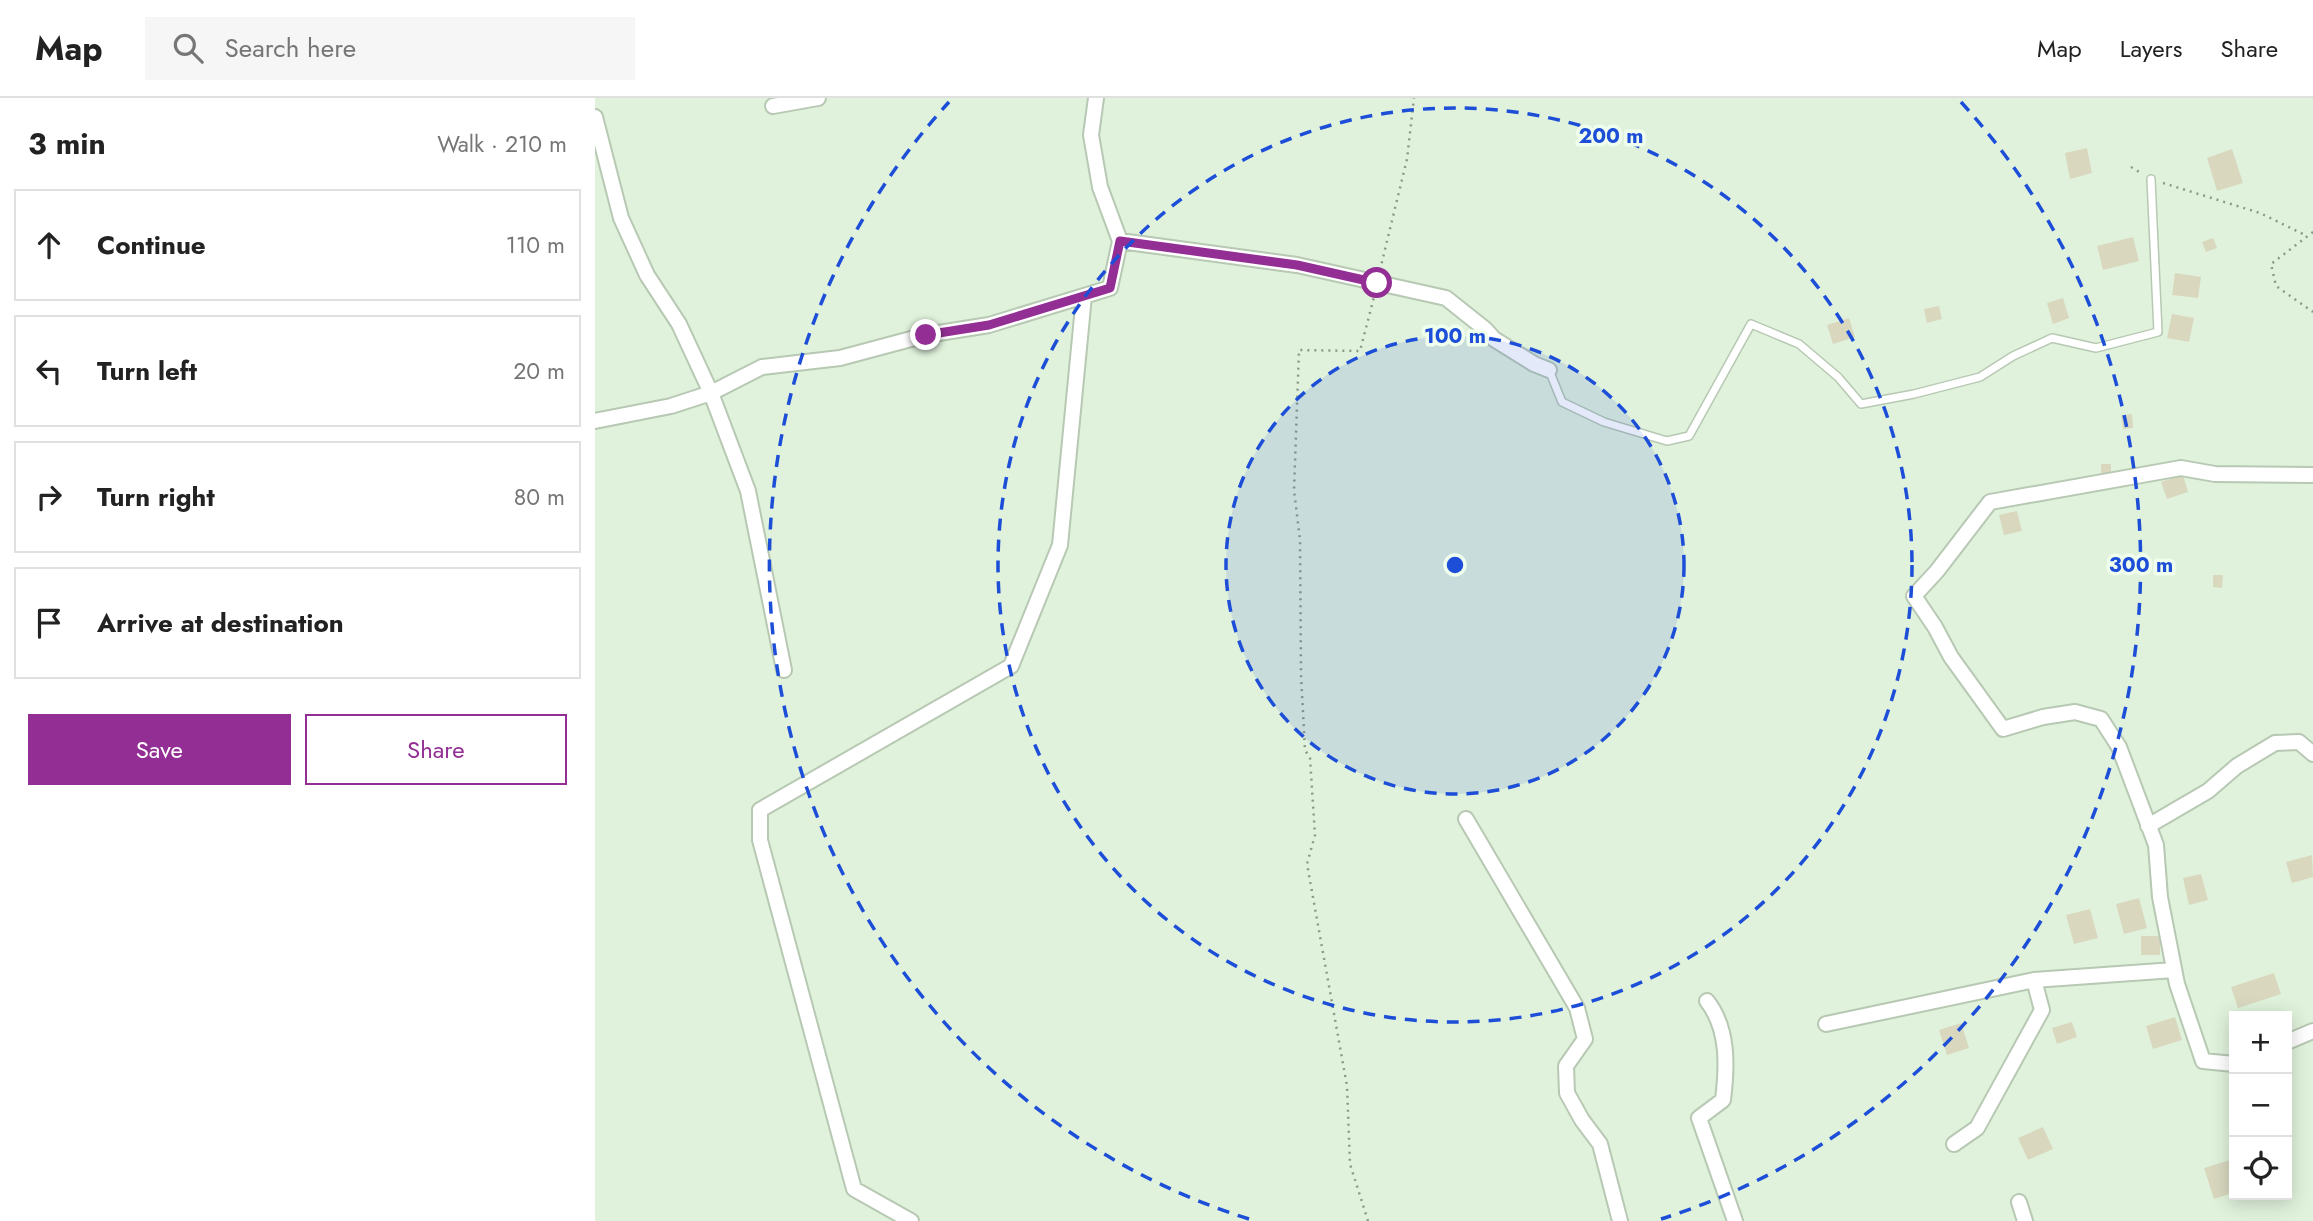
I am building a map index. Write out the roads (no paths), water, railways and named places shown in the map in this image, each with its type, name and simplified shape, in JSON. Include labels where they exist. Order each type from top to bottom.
[{"type":"street","points":[[773,106],[818,98]]},
{"type":"street","points":[[595,421],[671,407],[711,393],[762,367],[841,358],[926,335],[989,325],[1110,288],[1120,241],[1100,187],[1091,135],[1094,98]]},
{"type":"street","points":[[595,117],[621,218],[647,275],[679,324],[711,393],[748,491],[784,670]]},
{"type":"street","points":[[1120,241],[1297,265],[1445,298],[1485,328],[1494,339],[1534,364],[1549,370]]},
{"type":"street","points":[[911,1221],[854,1189],[759,840],[760,810],[1011,666],[1060,545],[1084,296]]},
{"type":"street","points":[[2229,1064],[2203,1061],[2174,970],[2159,897],[2156,845],[2119,747],[2101,719],[2075,712],[2043,717],[2003,729],[1951,657],[1935,626],[1914,596],[1937,571],[1990,502],[2181,468],[2215,474],[2313,475]]},
{"type":"street","points":[[2148,826],[2208,791],[2237,766],[2275,743],[2298,742],[2313,754]]},
{"type":"street","points":[[1466,819],[1577,1008],[1585,1039],[1566,1066],[1567,1093],[1600,1144],[1620,1221]]},
{"type":"street","points":[[1826,1024],[2034,980],[2174,970]]},
{"type":"street","points":[[1954,1144],[1977,1128],[2042,1010],[2034,980]]},
{"type":"street","points":[[1707,1001],[1716,1012],[1727,1066],[1723,1100],[1699,1118],[1735,1221]]},
{"type":"street","points":[[2292,1040],[2313,1031]]},
{"type":"street","points":[[2019,1202],[2025,1221]]},
{"type":"lane","points":[[1549,370],[1562,402],[1604,422],[1667,441],[1689,436],[1751,324],[1799,344],[1838,377],[1861,404],[1980,377],[2013,356],[2052,338],[2096,348],[2158,332],[2151,179]]}]
